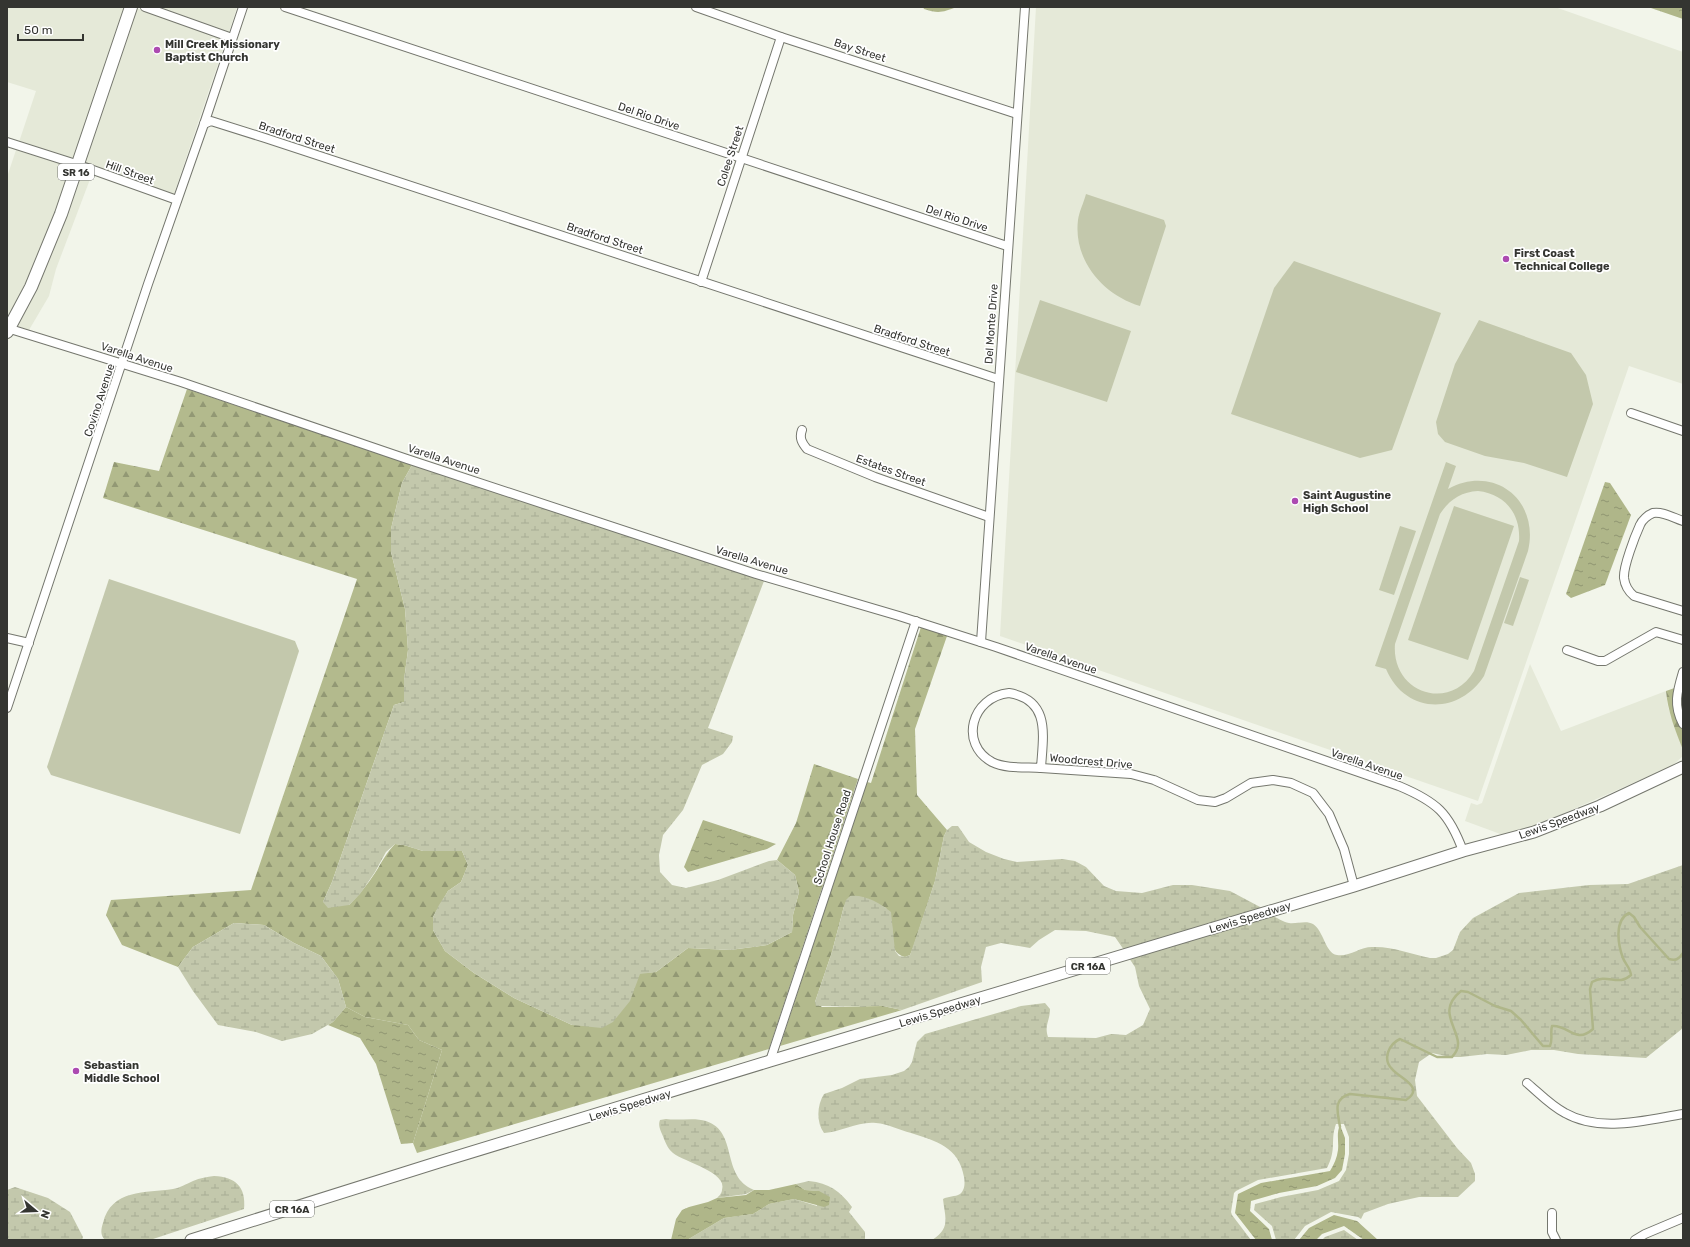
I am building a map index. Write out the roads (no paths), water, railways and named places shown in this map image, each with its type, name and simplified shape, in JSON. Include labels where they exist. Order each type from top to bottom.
[{"type":"highway","name":"SR 16","points":[[8,330],[46,254],[79,165],[131,7]]},
{"type":"main road","name":"Lewis Speedway","points":[[192,1240],[434,1163],[1354,886],[1463,851],[1534,832],[1568,820],[1683,767]]},
{"type":"street","points":[[145,7],[232,38]]},
{"type":"street","name":"Covino Avenue","points":[[7,708],[243,7]]},
{"type":"street","name":"Del Rio Drive","points":[[285,7],[740,159],[1007,246]]},
{"type":"street","name":"Bay Street","points":[[696,7],[781,37],[1017,114]]},
{"type":"street","name":"Del Monte Drive","points":[[981,642],[1007,246],[1025,7]]},
{"type":"street","name":"Colee Street","points":[[701,282],[781,37]]},
{"type":"street","name":"Bradford Street","points":[[204,124],[211,121],[258,136],[998,380]]},
{"type":"street","name":"Hill Street","points":[[7,142],[79,165],[177,200]]},
{"type":"street","name":"Varella Avenue","points":[[8,330],[122,363],[749,571],[981,642],[1414,793],[1440,809],[1446,816],[1452,824],[1463,851]]},
{"type":"street","points":[[1631,413],[1683,431]]},
{"type":"street","name":"Estates Street","points":[[802,430],[801,438],[803,445],[808,449],[875,477],[990,517]]},
{"type":"street","points":[[1683,521],[1659,513],[1652,513],[1646,517],[1640,524],[1624,568],[1623,577],[1629,592],[1634,596],[1683,611]]},
{"type":"street","name":"School House Road","points":[[770,1061],[916,621]]},
{"type":"street","points":[[1567,650],[1598,661],[1605,661],[1656,632],[1683,640]]},
{"type":"street","points":[[7,638],[29,643]]},
{"type":"street","points":[[1683,672],[1681,691],[1676,695],[1676,702],[1683,724]]},
{"type":"street","name":"Woodcrest Drive","points":[[1041,768],[1043,728],[1040,715],[1033,704],[1019,695],[1009,693],[997,695],[985,702],[976,715],[973,724],[973,733],[979,750],[992,762],[1001,765],[1041,768],[1131,774],[1154,780],[1198,800],[1215,802],[1226,798],[1252,783],[1273,780],[1291,783],[1312,793],[1329,814],[1344,849],[1354,886]]},
{"type":"street","points":[[1527,1083],[1566,1114],[1589,1122],[1619,1124],[1683,1114]]},
{"type":"street","points":[[1552,1212],[1552,1232],[1556,1240]]},
{"type":"street","points":[[1636,1240],[1645,1234],[1683,1218]]},
{"type":"water","points":[[923,7],[957,7],[934,12],[924,9]]},
{"type":"water","points":[[1648,7],[1683,7],[1683,19]]},
{"type":"water","points":[[1605,482],[1610,483],[1631,515],[1605,585],[1571,598],[1566,594]]},
{"type":"water","points":[[703,820],[776,844],[767,849],[688,872],[684,867]]},
{"type":"water","points":[[346,1007],[365,1017],[408,1025],[419,1040],[442,1050],[413,1143],[401,1144],[376,1064],[360,1038],[328,1025],[333,1022]]},
{"type":"water","points":[[1340,1125],[1345,1138],[1345,1154],[1342,1170],[1335,1178],[1317,1186],[1279,1193],[1251,1201],[1250,1211],[1269,1229],[1272,1240],[1256,1240],[1235,1213],[1238,1194],[1261,1183],[1330,1171],[1338,1153],[1338,1131]]},
{"type":"water","points":[[796,1184],[805,1190],[819,1191],[830,1197],[829,1205],[824,1207],[794,1199],[769,1204],[753,1214],[724,1218],[687,1240],[671,1240],[676,1219],[682,1210],[717,1198],[746,1195],[754,1190],[769,1190]]},
{"type":"water","points":[[1334,1215],[1357,1221],[1378,1240],[1364,1240],[1344,1226],[1322,1234],[1316,1240],[1299,1240],[1309,1228]]},
{"type":"waterway","points":[[1340,1127],[1338,1103],[1344,1096],[1350,1094],[1406,1100],[1411,1095],[1413,1091],[1412,1087],[1392,1069],[1387,1061],[1388,1052],[1396,1041],[1400,1039],[1437,1057],[1452,1057],[1457,1049],[1458,1041],[1450,1017],[1449,1009],[1453,1000],[1461,991],[1468,992],[1495,1006],[1511,1011],[1521,1020],[1543,1046],[1550,1046],[1552,1026],[1558,1026],[1576,1035],[1587,1033],[1593,1029],[1590,989],[1592,982],[1603,979],[1622,980],[1631,975],[1621,953],[1618,933],[1624,916],[1629,913],[1634,917],[1640,927],[1669,959],[1677,959],[1683,953]]},
{"type":"place","name":"Mill Creek Missionary Baptist Church","points":[[157,50]]},
{"type":"place","name":"First Coast Technical College","points":[[1506,259]]},
{"type":"place","name":"Saint Augustine High School","points":[[1295,501]]},
{"type":"place","name":"Sebastian Middle School","points":[[76,1071]]}]
